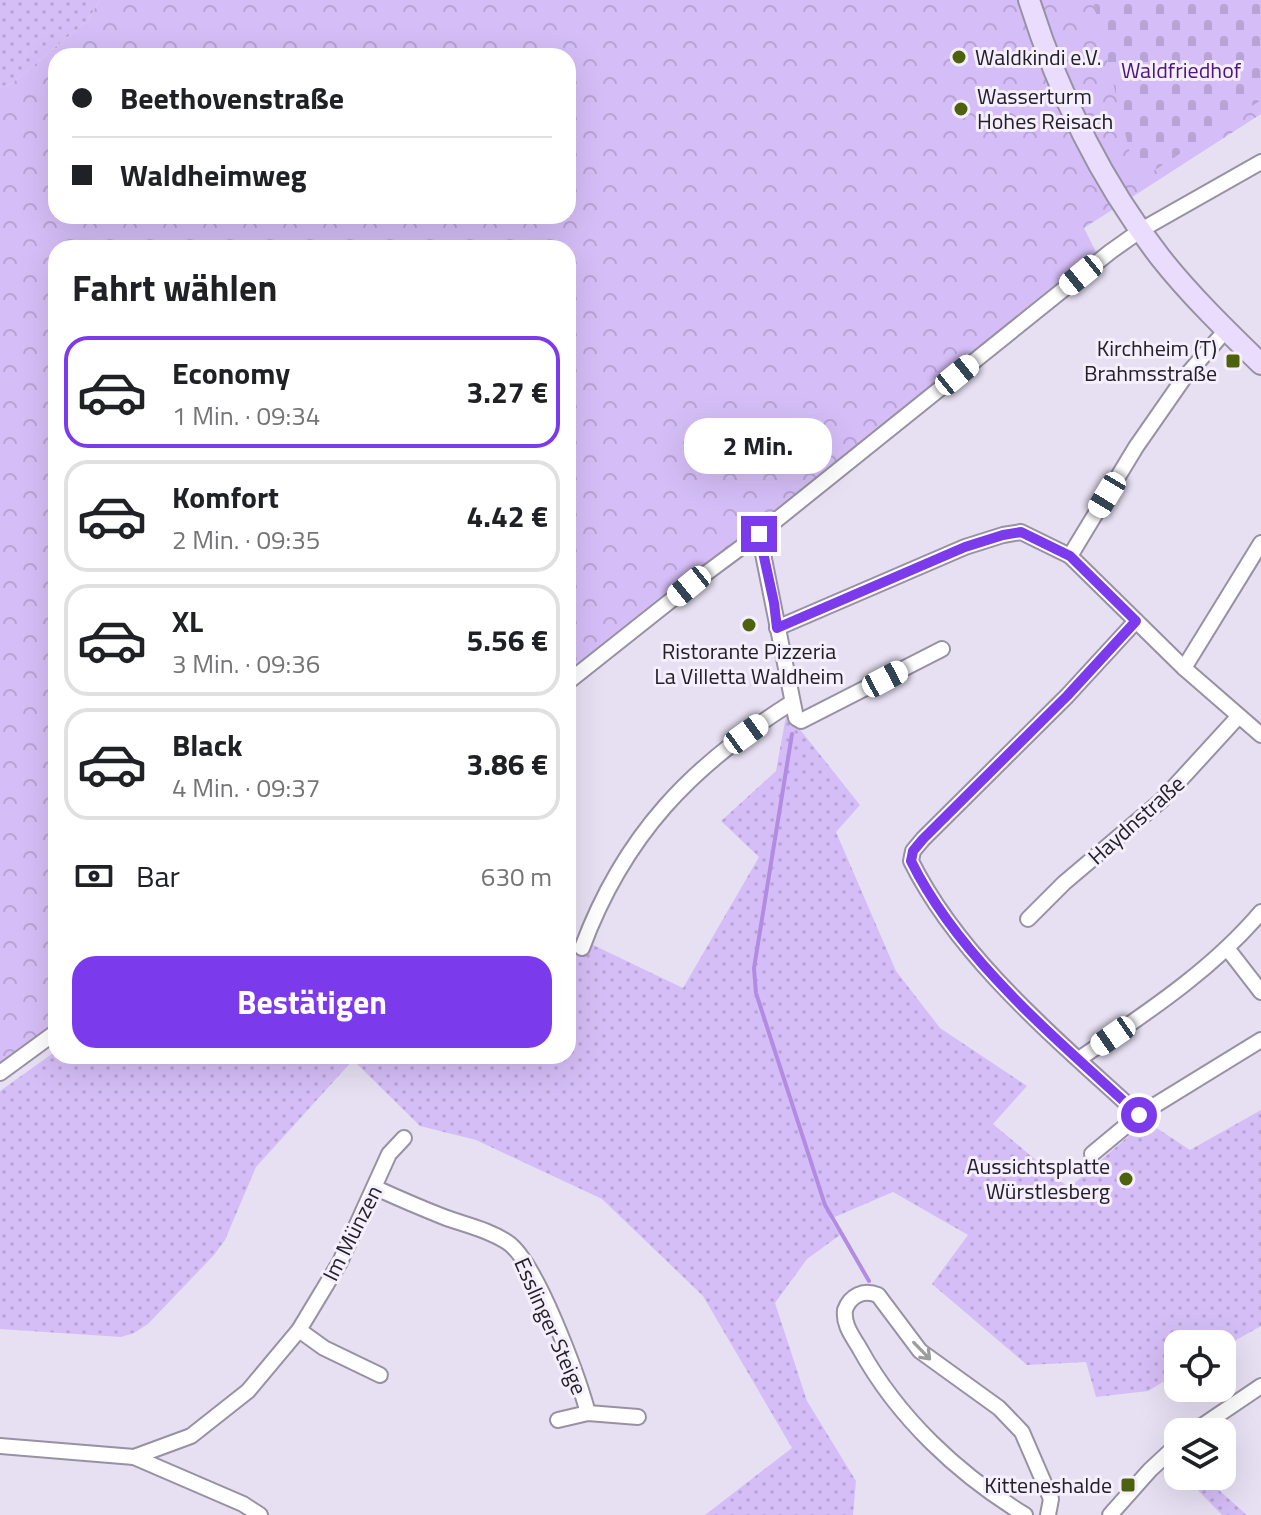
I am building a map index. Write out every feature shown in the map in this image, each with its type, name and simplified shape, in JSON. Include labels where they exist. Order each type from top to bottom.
[{"type":"main road","points":[[1029,0],[1059,87],[1082,134],[1141,230],[1178,279],[1261,364]]},
{"type":"street","points":[[576,676],[759,534],[1110,252],[1141,230],[1261,162]]},
{"type":"street","points":[[1070,556],[1136,447],[1184,378],[1226,330]]},
{"type":"street","points":[[777,628],[965,547],[1021,532],[1070,556],[1184,668],[1261,735]]},
{"type":"street","points":[[759,534],[796,718],[801,721],[942,649]]},
{"type":"street","points":[[1184,668],[1261,543]]},
{"type":"street","points":[[1136,621],[1067,696],[923,839],[913,851],[911,861],[933,899],[977,956],[1015,997],[1139,1115]]},
{"type":"street","points":[[582,948],[609,886],[663,805],[722,751],[791,703]]},
{"type":"street","name":"Haydnstraße","points":[[1028,919],[1064,883],[1162,800],[1238,717]]},
{"type":"street","points":[[1079,1059],[1184,984],[1227,948],[1261,912]]},
{"type":"street","points":[[1227,948],[1261,992]]},
{"type":"street","points":[[0,1073],[48,1038]]},
{"type":"street","points":[[1092,1154],[1139,1115],[1261,1040]]},
{"type":"street","name":"Im Münzen","points":[[134,1457],[191,1436],[248,1391],[299,1330],[340,1262],[389,1154],[404,1138]]},
{"type":"street","name":"Esslinger Steige","points":[[376,1188],[447,1218],[483,1229],[518,1250],[554,1321],[579,1380],[588,1413]]},
{"type":"street","points":[[1025,1515],[938,1449],[879,1384],[847,1327],[844,1317],[848,1302],[863,1292],[878,1295],[920,1351],[1014,1422],[1022,1432],[1048,1490],[1051,1506],[1048,1515]]},
{"type":"street","points":[[299,1330],[324,1348],[380,1375]]},
{"type":"street","points":[[1214,1418],[1261,1386]]},
{"type":"street","name":"Esslinger Steige","points":[[558,1420],[588,1413],[638,1417]]},
{"type":"street","points":[[0,1446],[134,1457],[243,1504],[260,1515]]},
{"type":"street","points":[[1110,1515],[1164,1457]]},
{"type":"green space","points":[[0,0],[100,0],[88,20],[54,48],[48,48],[48,53],[11,84],[0,87]]},
{"type":"green space","points":[[100,0],[1261,0],[1261,114],[1084,228],[1097,254],[602,657],[576,675],[576,240],[48,240],[48,1033],[0,1067],[0,87],[11,84],[48,53],[48,224],[576,224],[576,48],[54,48],[88,20]]},
{"type":"green space","name":"Waldfriedhof","points":[[1093,0],[1261,0],[1261,100],[1137,182]]},
{"type":"green space","points":[[786,716],[860,805],[836,832],[896,971],[940,1028],[1027,1086],[993,1124],[1069,1188],[1146,1121],[1190,1150],[1261,1110],[1261,1326],[1236,1340],[1236,1330],[1164,1330],[1164,1381],[1148,1391],[1096,1397],[1086,1362],[1027,1365],[932,1284],[968,1235],[893,1192],[830,1219],[840,1235],[807,1259],[775,1303],[807,1401],[856,1481],[853,1515],[705,1515],[792,1448],[703,1296],[602,1199],[476,1140],[420,1126],[357,1064],[576,1064],[576,937],[683,988],[759,857],[721,821],[776,771]]},
{"type":"green space","points":[[48,1057],[48,1064],[349,1064],[256,1167],[225,1240],[148,1324],[121,1337],[0,1329],[0,1091]]},
{"type":"green space","points":[[1198,1490],[1219,1490],[1247,1515],[1222,1515]]},
{"type":"waterway","points":[[792,734],[754,968],[756,993],[825,1205],[869,1281]]},
{"type":"place","name":"Waldkindi e.V.","points":[[959,57]]},
{"type":"place","name":"Wasserturm Hohes Reisach","points":[[961,109]]},
{"type":"place","name":"Kirchheim (T) Brahmsstraße","points":[[1233,361]]},
{"type":"place","name":"Ristorante Pizzeria La Villetta Waldheim","points":[[749,625]]},
{"type":"place","name":"Aussichtsplatte Würstlesberg","points":[[1126,1179]]},
{"type":"place","name":"Kitteneshalde","points":[[1128,1485]]},
{"type":"route","points":[[759,534],[777,628],[965,547],[1021,532],[1070,556],[1136,621],[1067,696],[923,839],[913,851],[911,861],[933,899],[986,966],[1139,1115]]}]
